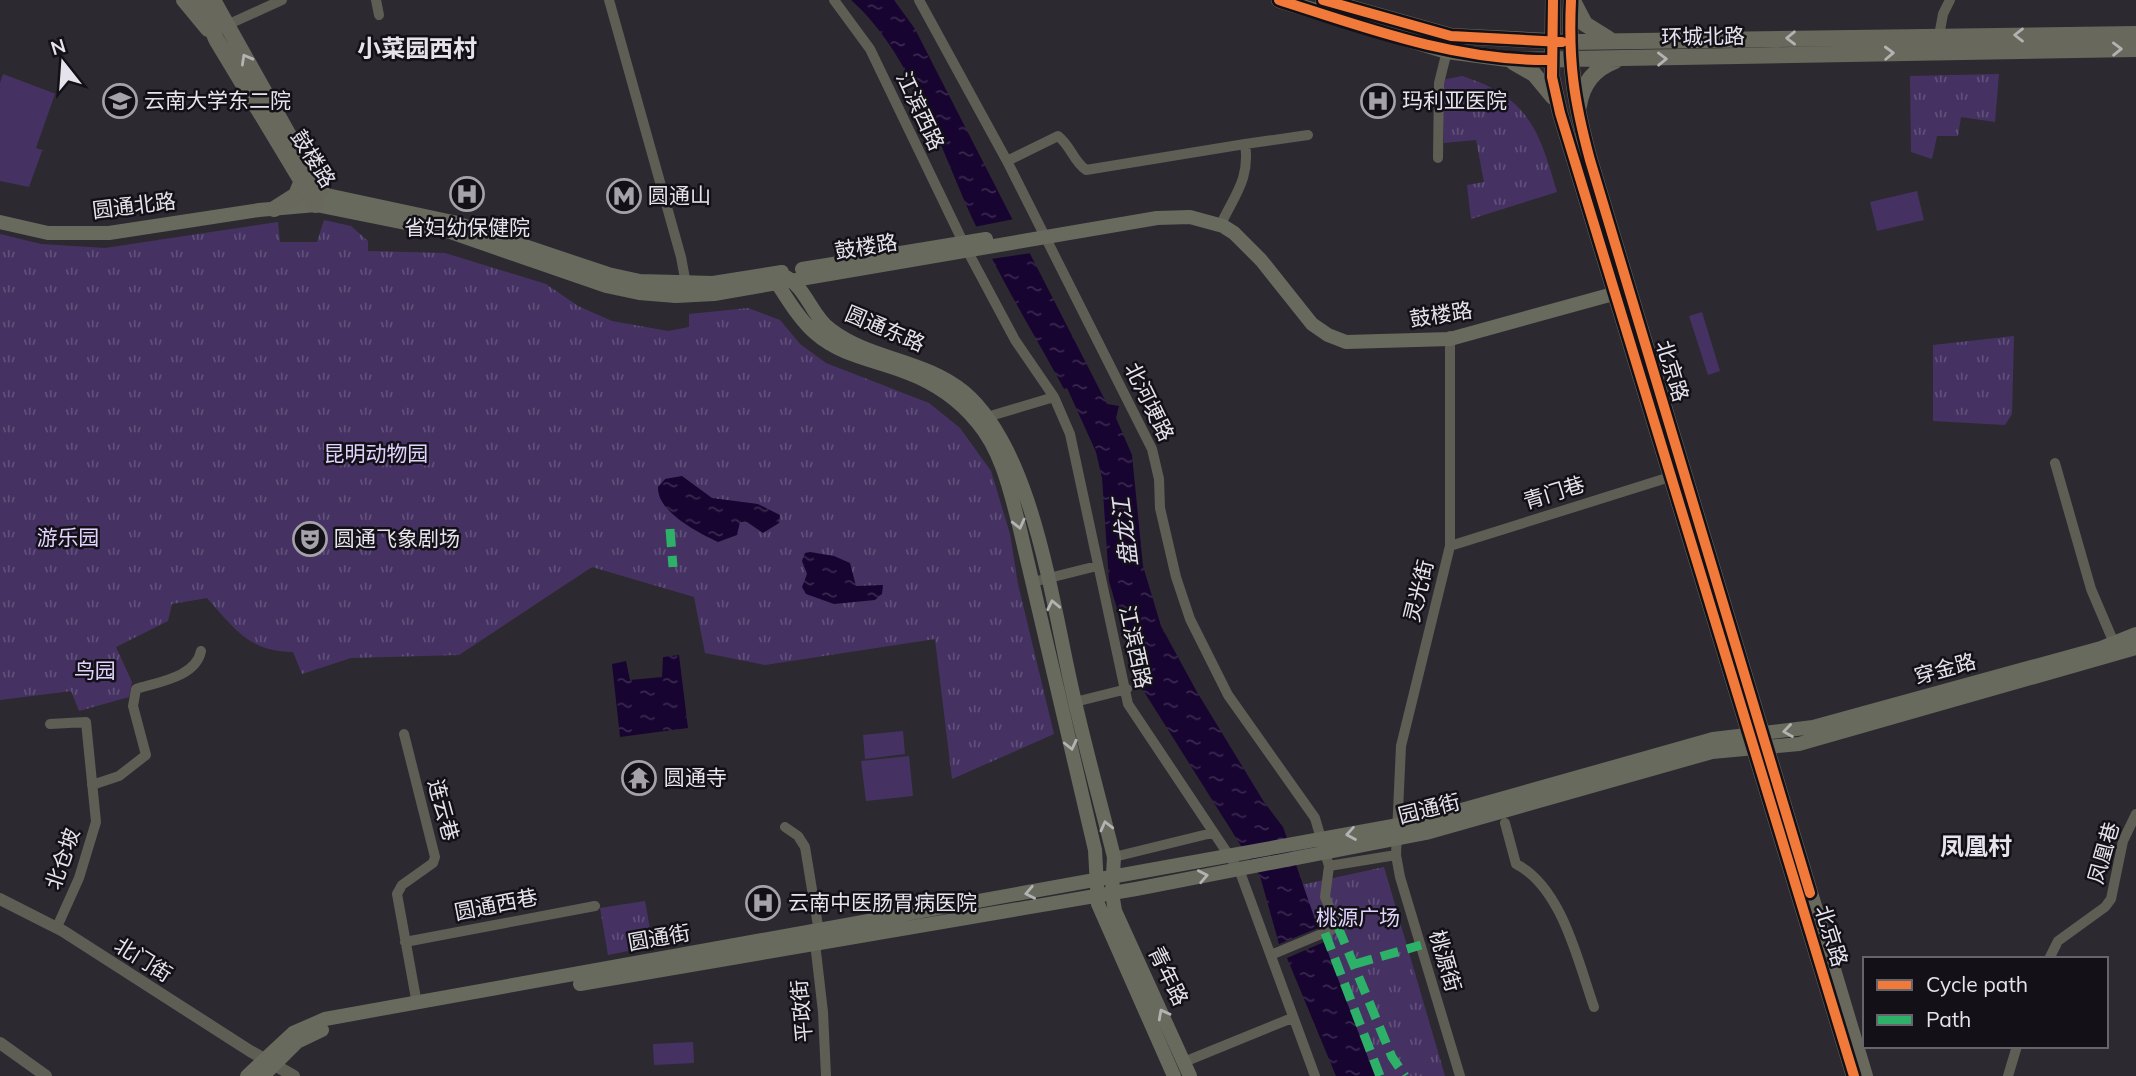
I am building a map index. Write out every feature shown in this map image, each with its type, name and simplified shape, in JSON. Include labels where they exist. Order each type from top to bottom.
[{"type":"main road","points":[[184,0],[216,39]]},
{"type":"main road","points":[[192,0],[216,39]]},
{"type":"main road","name":"鼓楼路","points":[[200,0],[216,39],[315,194],[450,232],[606,286],[639,293],[697,296],[783,278],[1173,209],[1191,210],[1223,219],[1251,239],[1305,307],[1331,329],[1348,335],[1371,337],[1450,336]]},
{"type":"main road","name":"鼓楼路","points":[[213,0],[302,161],[315,194]]},
{"type":"main road","name":"环城北路","points":[[1279,0],[1447,51],[1497,58],[1624,59],[2136,49]]},
{"type":"main road","name":"环城北路","points":[[1323,0],[1451,36],[1510,41],[2136,34]]},
{"type":"main road","points":[[1572,0],[1590,29],[1618,41]]},
{"type":"main road","name":"北京路","points":[[1572,0],[1569,59],[1579,119],[1854,1076]]},
{"type":"main road","points":[[1510,41],[1536,29],[1547,16],[1553,1]]},
{"type":"main road","name":"北京路","points":[[1553,1],[1551,60],[1560,113],[1670,477],[1866,1076]]},
{"type":"main road","points":[[1497,58],[1518,64],[1534,74],[1552,94],[1560,113]]},
{"type":"main road","points":[[1579,119],[1580,95],[1587,81],[1605,65],[1624,59]]},
{"type":"main road","points":[[274,209],[291,199],[315,194]]},
{"type":"main road","name":"鼓楼路","points":[[315,194],[453,222],[608,274],[640,281],[686,284],[783,278]]},
{"type":"main road","name":"圆通北路","points":[[0,222],[48,233],[109,233],[274,209],[315,194]]},
{"type":"main road","name":"鼓楼路","points":[[1037,235],[1190,216],[1234,233],[1261,260],[1300,311],[1328,335],[1346,342],[1371,344],[1450,336],[1612,290]]},
{"type":"main road","name":"圆通东路","points":[[783,278],[828,328],[868,349],[917,364],[964,392],[987,417],[1018,474],[1095,850],[1105,887]]},
{"type":"main road","name":"圆通东路","points":[[783,278],[815,333],[855,356],[908,373],[932,384],[957,402],[979,423],[1007,479],[1040,580],[1074,702],[1114,857],[1105,887]]},
{"type":"main road","name":"穿金路","points":[[1758,741],[2114,643],[2136,634]]},
{"type":"main road","name":"穿金路","points":[[1758,741],[1799,744],[2136,648]]},
{"type":"main road","name":"园通街","points":[[1105,887],[1136,889],[1426,833],[1713,739],[1758,741]]},
{"type":"main road","name":"园通街","points":[[1105,887],[1133,874],[1426,820],[1655,760]]},
{"type":"main road","name":"圆通街","points":[[247,1076],[269,1060],[293,1033],[325,1019],[418,1008],[1105,887]]},
{"type":"main road","name":"青年路","points":[[1105,887],[1187,1069]]},
{"type":"main road","name":"青年路","points":[[1105,887],[1101,916],[1174,1076]]},
{"type":"main road","name":"圆通街","points":[[262,1076],[269,1060]]},
{"type":"street","points":[[227,25],[282,0]]},
{"type":"street","points":[[376,0],[379,15]]},
{"type":"street","points":[[609,0],[681,257],[686,284]]},
{"type":"street","name":"江滨西路","points":[[834,0],[870,49],[965,247],[1015,340],[1054,397],[1070,434],[1082,478],[1097,566],[1127,689],[1128,704],[1240,872],[1276,953],[1292,1018],[1315,1076]]},
{"type":"street","name":"北河埂路","points":[[919,0],[1007,161],[1037,235],[1152,449],[1159,479],[1160,508],[1176,577],[1190,620],[1228,695],[1315,818],[1329,866]]},
{"type":"street","points":[[1939,36],[1943,14],[1950,0]]},
{"type":"street","points":[[1437,158],[1438,83],[1447,51]]},
{"type":"street","points":[[1007,161],[1058,136],[1068,143],[1079,165],[1086,170],[1308,135]]},
{"type":"street","points":[[1223,219],[1242,187],[1247,172],[1245,144]]},
{"type":"street","name":"灵光街","points":[[1396,855],[1401,746],[1450,546],[1450,336]]},
{"type":"street","points":[[987,417],[1054,397]]},
{"type":"street","points":[[2055,463],[2091,589],[2114,643]]},
{"type":"street","name":"青门巷","points":[[1450,546],[1670,477]]},
{"type":"street","points":[[1040,580],[1097,566]]},
{"type":"street","points":[[92,785],[119,776],[146,755],[133,706],[136,689],[186,672],[199,660],[201,651]]},
{"type":"street","points":[[1074,702],[1127,689]]},
{"type":"street","name":"北仓坡","points":[[51,724],[86,722],[96,822],[79,878],[57,927]]},
{"type":"street","name":"连云巷","points":[[404,734],[435,857],[433,863],[402,885],[397,894],[418,1008]]},
{"type":"street","name":"凤凰巷","points":[[2050,957],[2058,941],[2105,907],[2111,899],[2123,841],[2136,814]]},
{"type":"street","points":[[1505,823],[1516,864],[1528,870],[1559,911],[1594,1007]]},
{"type":"street","name":"平政街","points":[[785,827],[798,836],[805,847],[817,937],[825,1076]]},
{"type":"street","points":[[1114,857],[1212,833]]},
{"type":"street","points":[[1276,953],[1338,928],[1325,897],[1329,866],[1396,855]]},
{"type":"street","name":"桃源街","points":[[1396,855],[1400,877],[1460,1076]]},
{"type":"street","name":"北门街","points":[[0,899],[57,927],[294,1076]]},
{"type":"street","name":"圆通西巷","points":[[405,942],[594,906]]},
{"type":"street","points":[[1187,1069],[1292,1018]]},
{"type":"street","points":[[0,1043],[46,1076]]},
{"type":"street","points":[[2008,1076],[2016,1048]]},
{"type":"street","points":[[0,1049],[38,1076]]},
{"type":"green space","points":[[3,74],[64,97],[55,94],[36,148],[45,151],[42,151],[29,187],[0,181],[0,83]]},
{"type":"green space","points":[[1999,74],[1995,122],[1961,117],[1958,136],[1937,136],[1932,159],[1911,152],[1910,76]]},
{"type":"green space","points":[[1462,76],[1502,94],[1527,118],[1544,150],[1557,192],[1471,219],[1467,185],[1484,182],[1476,140],[1444,143],[1442,80]]},
{"type":"green space","points":[[1917,191],[1924,220],[1877,231],[1870,202]]},
{"type":"green space","name":"昆明动物园","points":[[324,220],[351,226],[368,241],[368,251],[445,253],[546,284],[578,306],[612,321],[668,331],[689,327],[689,314],[748,308],[780,320],[800,344],[826,363],[929,403],[960,428],[991,471],[1010,534],[1018,584],[1054,734],[952,779],[935,639],[765,665],[705,653],[694,597],[592,567],[459,655],[351,658],[302,674],[293,652],[265,648],[254,643],[234,628],[207,598],[172,604],[168,621],[116,647],[132,682],[129,697],[79,711],[71,691],[0,700],[0,234],[41,244],[105,248],[278,222],[280,242],[317,242]]},
{"type":"green space","points":[[1702,312],[1720,371],[1708,375],[1689,316]]},
{"type":"green space","points":[[2014,336],[2012,414],[2005,425],[1933,421],[1933,345]]},
{"type":"green space","points":[[903,731],[905,754],[865,759],[863,735]]},
{"type":"green space","points":[[909,756],[913,796],[866,801],[861,761]]},
{"type":"green space","name":"桃源广场","points":[[1384,867],[1445,1076],[1375,1076],[1324,942],[1326,941],[1301,885]]},
{"type":"green space","points":[[645,901],[653,946],[608,955],[600,908]]},
{"type":"green space","points":[[693,1042],[694,1063],[654,1065],[653,1044]]},
{"type":"water","name":"盘龙江","points":[[851,0],[894,0],[915,29],[1107,404],[1119,406],[1116,418],[1132,455],[1143,566],[1161,626],[1197,692],[1264,802],[1283,827],[1318,928],[1279,944],[1260,876],[1143,690],[1109,581],[1102,478],[1096,452],[1067,388],[1064,389],[985,245],[908,75],[872,22]]},
{"type":"water","points":[[682,476],[712,498],[758,504],[780,515],[779,523],[763,533],[747,522],[740,522],[737,535],[718,542],[680,520],[664,505],[658,487],[665,479]]},
{"type":"water","points":[[805,553],[834,556],[850,563],[856,586],[883,585],[882,594],[875,600],[834,604],[806,594],[802,587],[807,574],[802,561]]},
{"type":"water","points":[[679,655],[688,728],[620,737],[612,664],[626,661],[630,680],[662,677],[663,657]]},
{"type":"water","points":[[1324,942],[1375,1076],[1336,1076],[1287,958]]},
{"type":"pier","points":[[1014,219],[1032,253],[991,259],[974,227]]},
{"type":"marked path","points":[[670,529],[673,567]]},
{"type":"marked path","points":[[1338,927],[1392,1057],[1405,1076]]},
{"type":"marked path","points":[[1325,933],[1380,1076]]},
{"type":"marked path","points":[[1355,964],[1421,945]]},
{"type":"cycle path","points":[[1279,0],[1380,32],[1447,49],[1516,59],[1551,60]]},
{"type":"cycle path","points":[[1323,0],[1451,36],[1562,42]]},
{"type":"cycle path","points":[[1553,0],[1552,77],[1560,113],[1854,1076]]},
{"type":"cycle path","points":[[1571,0],[1573,81],[1590,160],[1810,893]]},
{"type":"place","name":"云南大学东二院","points":[[120,101]]},
{"type":"place","name":"玛利亚医院","points":[[1378,101]]},
{"type":"place","name":"省妇幼保健院","points":[[467,194]]},
{"type":"place","name":"圆通山","points":[[624,196]]},
{"type":"place","name":"圆通飞象剧场","points":[[310,539]]},
{"type":"place","name":"圆通寺","points":[[639,778]]},
{"type":"place","name":"云南中医肠胃病医院","points":[[763,903]]},
{"type":"district","name":"小菜园西村","points":[[417,49]]},
{"type":"district","name":"凤凰村","points":[[1976,847]]},
{"type":"park label","name":"游乐园","points":[[68,538]]},
{"type":"park label","name":"鸟园","points":[[95,671]]}]
